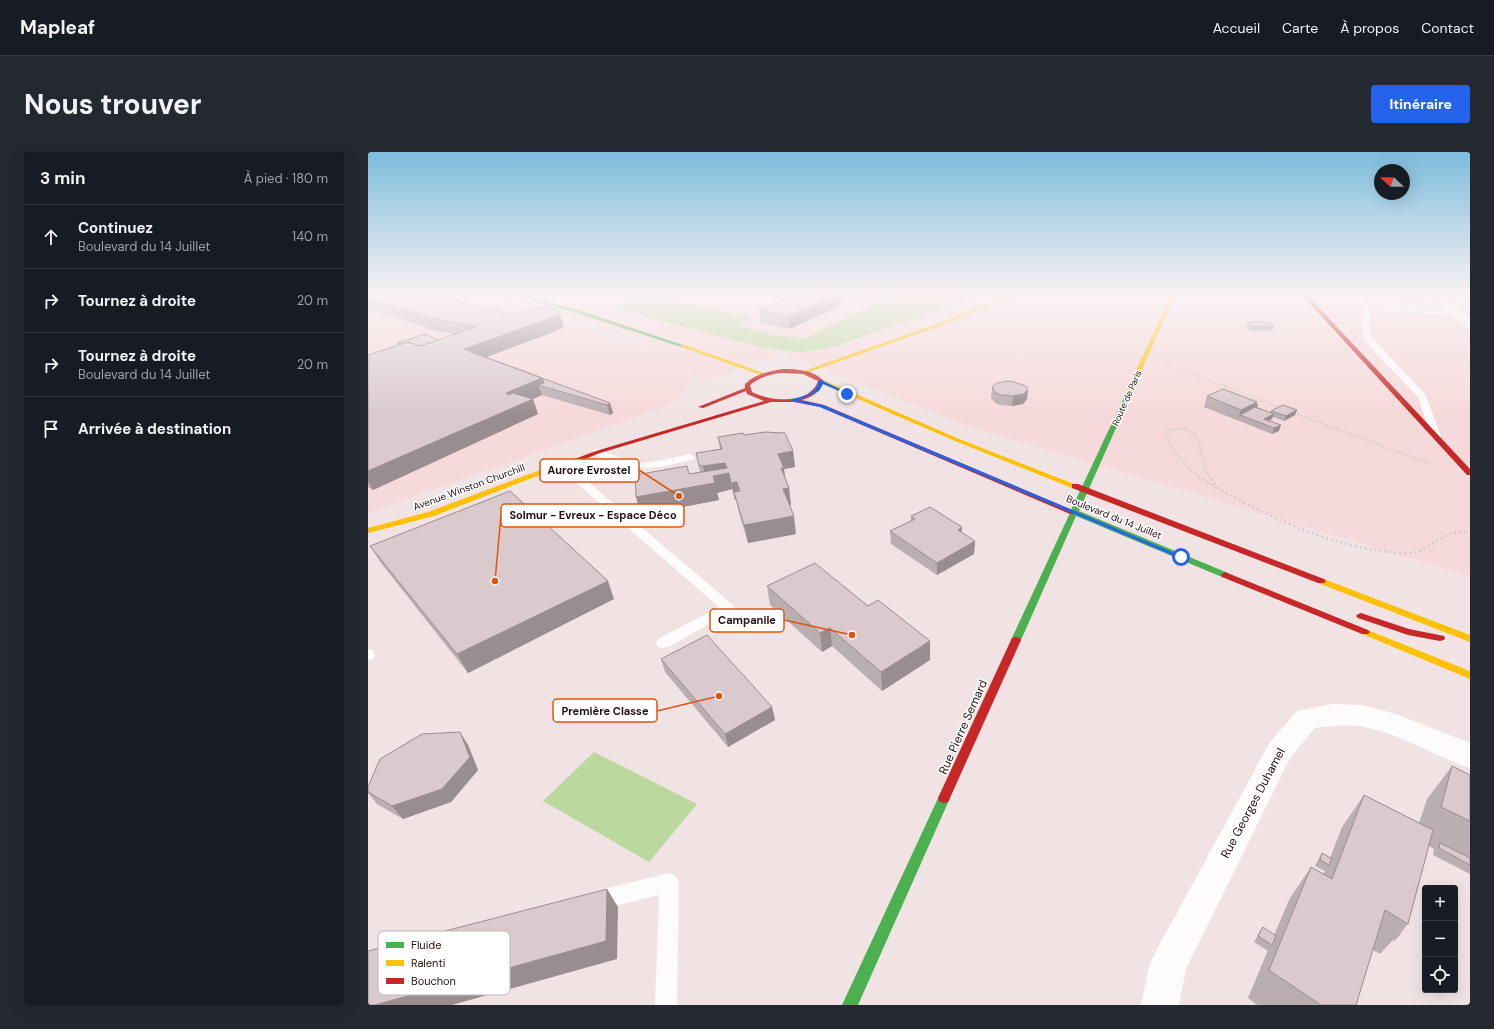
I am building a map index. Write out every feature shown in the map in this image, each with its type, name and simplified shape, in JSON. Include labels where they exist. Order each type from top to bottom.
[{"type":"main road","points":[[653,335],[763,374]]},
{"type":"main road","points":[[694,409],[746,389],[750,381],[763,374],[783,371],[804,372],[911,335]]},
{"type":"main road","name":"Route de Paris","points":[[1099,460],[1156,335]]},
{"type":"main road","points":[[1341,335],[1467,469]]},
{"type":"main road","name":"Boulevard du 14 Juillet","points":[[804,372],[812,374],[821,381],[957,440],[1470,639]]},
{"type":"main road","points":[[746,389],[753,396],[769,401],[793,400],[804,398],[818,390],[821,386],[821,381]]},
{"type":"main road","name":"Boulevard du 14 Juillet","points":[[793,400],[822,406],[1108,527],[1470,675]]},
{"type":"main road","name":"Avenue Winston Churchill","points":[[368,532],[431,514],[562,464],[598,452],[769,401]]},
{"type":"main road","points":[[598,452],[620,436],[628,434]]},
{"type":"main road","name":"Rue Pierre Semard","points":[[850,1005],[1099,460]]},
{"type":"main road","points":[[1108,527],[1162,538]]},
{"type":"main road","points":[[1349,612],[1408,632],[1435,638],[1470,639]]},
{"type":"street","name":"Rue Georges Duhamel","points":[[1160,1005],[1168,966],[1280,750],[1307,719],[1332,715],[1363,716],[1396,725],[1470,756]]},
{"type":"lane","points":[[1367,335],[1374,346],[1422,396],[1436,436]]},
{"type":"lane","points":[[598,452],[628,465],[648,466],[690,457]]},
{"type":"lane","points":[[562,464],[728,608],[664,642]]},
{"type":"lane","points":[[576,906],[669,882],[666,1005]]},
{"type":"path","points":[[1144,360],[1190,373],[1284,409]]},
{"type":"path","points":[[1291,412],[1429,464],[1467,469]]},
{"type":"path","points":[[1217,488],[1205,468],[1197,436],[1188,429],[1179,428],[1170,429],[1165,433],[1170,445],[1186,466],[1217,488],[1260,510],[1323,536],[1368,549],[1410,553],[1430,546],[1450,534],[1470,531]]},
{"type":"shaded area","points":[[368,335],[608,335],[654,351],[646,346],[616,335],[1470,335],[1470,576],[974,428],[785,354],[704,380],[686,370],[690,377],[688,388],[681,397],[661,408],[368,513]]},
{"type":"green space","points":[[715,335],[772,335],[805,338],[812,335],[868,335],[831,348],[802,352],[765,348]]},
{"type":"green space","points":[[594,752],[697,804],[649,862],[543,801]]},
{"type":"building","points":[[422,335],[427,335],[438,340],[420,346],[408,342],[402,344],[397,343]]},
{"type":"building","points":[[453,335],[504,335],[464,349],[542,378],[506,393],[509,395],[513,393],[533,399],[368,471],[368,355],[408,342],[420,346]]},
{"type":"building","points":[[542,378],[610,403],[607,405],[538,385],[544,383]]},
{"type":"building","points":[[1008,381],[1026,386],[1028,389],[1024,394],[1013,396],[996,393],[992,387],[997,383]]},
{"type":"building","points":[[1223,389],[1257,402],[1241,410],[1207,396]]},
{"type":"building","points":[[1283,405],[1297,410],[1286,416],[1271,411]]},
{"type":"building","points":[[1255,407],[1274,414],[1264,419],[1281,425],[1274,428],[1240,415]]},
{"type":"building","points":[[765,432],[785,433],[793,451],[778,454],[784,468],[781,468],[789,488],[783,489],[794,516],[744,525],[734,492],[740,491],[737,482],[731,483],[729,473],[713,476],[715,483],[636,497],[635,475],[687,466],[689,474],[727,468],[725,463],[703,466],[699,465],[696,453],[722,449],[718,437],[743,433],[744,435]]},
{"type":"building","points":[[510,491],[608,581],[457,654],[370,546]]},
{"type":"building","points":[[930,507],[962,527],[958,530],[975,541],[937,563],[890,531],[915,519],[911,516]]},
{"type":"building","points":[[815,563],[868,606],[878,600],[930,641],[881,672],[830,628],[820,633],[767,586]]},
{"type":"building","points":[[707,635],[772,707],[725,734],[661,659]]},
{"type":"building","points":[[460,732],[470,757],[442,789],[392,806],[368,792],[368,787],[380,759],[422,734]]},
{"type":"building","points":[[1452,766],[1470,775],[1470,821],[1441,807]]},
{"type":"building","points":[[1364,795],[1433,830],[1408,924],[1385,910],[1356,1005],[1321,1005],[1269,970],[1311,867],[1332,879]]},
{"type":"building","points":[[1440,843],[1470,858],[1470,865],[1439,848]]},
{"type":"building","points":[[1322,853],[1332,859],[1329,865],[1320,860]]},
{"type":"building","points":[[607,889],[606,941],[510,968],[510,931],[445,931]]},
{"type":"building","points":[[1263,927],[1276,936],[1272,945],[1258,936]]},
{"type":"building","points":[[378,948],[378,995],[411,995],[375,1005],[368,1005],[368,951]]},
{"type":"traffic: fast","points":[[649,335],[683,346]]},
{"type":"traffic: fast","points":[[1016,640],[1130,390]]},
{"type":"traffic: fast","points":[[1073,512],[1225,575]]},
{"type":"traffic: fast","points":[[850,1005],[944,798]]},
{"type":"traffic: slow","points":[[804,372],[911,335]]},
{"type":"traffic: slow","points":[[1130,390],[1155,335]]},
{"type":"traffic: slow","points":[[683,346],[763,374]]},
{"type":"traffic: slow","points":[[821,381],[957,440],[1075,486]]},
{"type":"traffic: slow","points":[[368,531],[431,514],[554,468]]},
{"type":"traffic: slow","points":[[1321,581],[1470,639]]},
{"type":"traffic: slow","points":[[1365,632],[1470,675]]},
{"type":"traffic: jam","points":[[1341,335],[1470,473]]},
{"type":"traffic: jam","points":[[783,371],[808,373],[821,381],[819,387],[811,395],[784,401],[764,399],[749,393],[747,385],[759,376],[783,371]]},
{"type":"traffic: jam","points":[[701,407],[746,389]]},
{"type":"traffic: jam","points":[[793,400],[822,406],[1073,512]]},
{"type":"traffic: jam","points":[[554,468],[598,452],[769,401]]},
{"type":"traffic: jam","points":[[1075,486],[1321,581]]},
{"type":"traffic: jam","points":[[1225,575],[1365,632]]},
{"type":"traffic: jam","points":[[1361,616],[1408,632],[1440,638]]},
{"type":"traffic: jam","points":[[944,798],[1016,640]]},
{"type":"place","name":"Aurore Evrostel","points":[[679,496]]},
{"type":"place","name":"Solmur - Evreux - Espace Déco","points":[[495,581]]},
{"type":"place","name":"Campanile","points":[[852,635]]},
{"type":"place","name":"Première Classe","points":[[719,696]]},
{"type":"route","points":[[847,394],[821,381],[821,386],[818,390],[804,398],[793,400],[822,406],[1181,557]]}]
